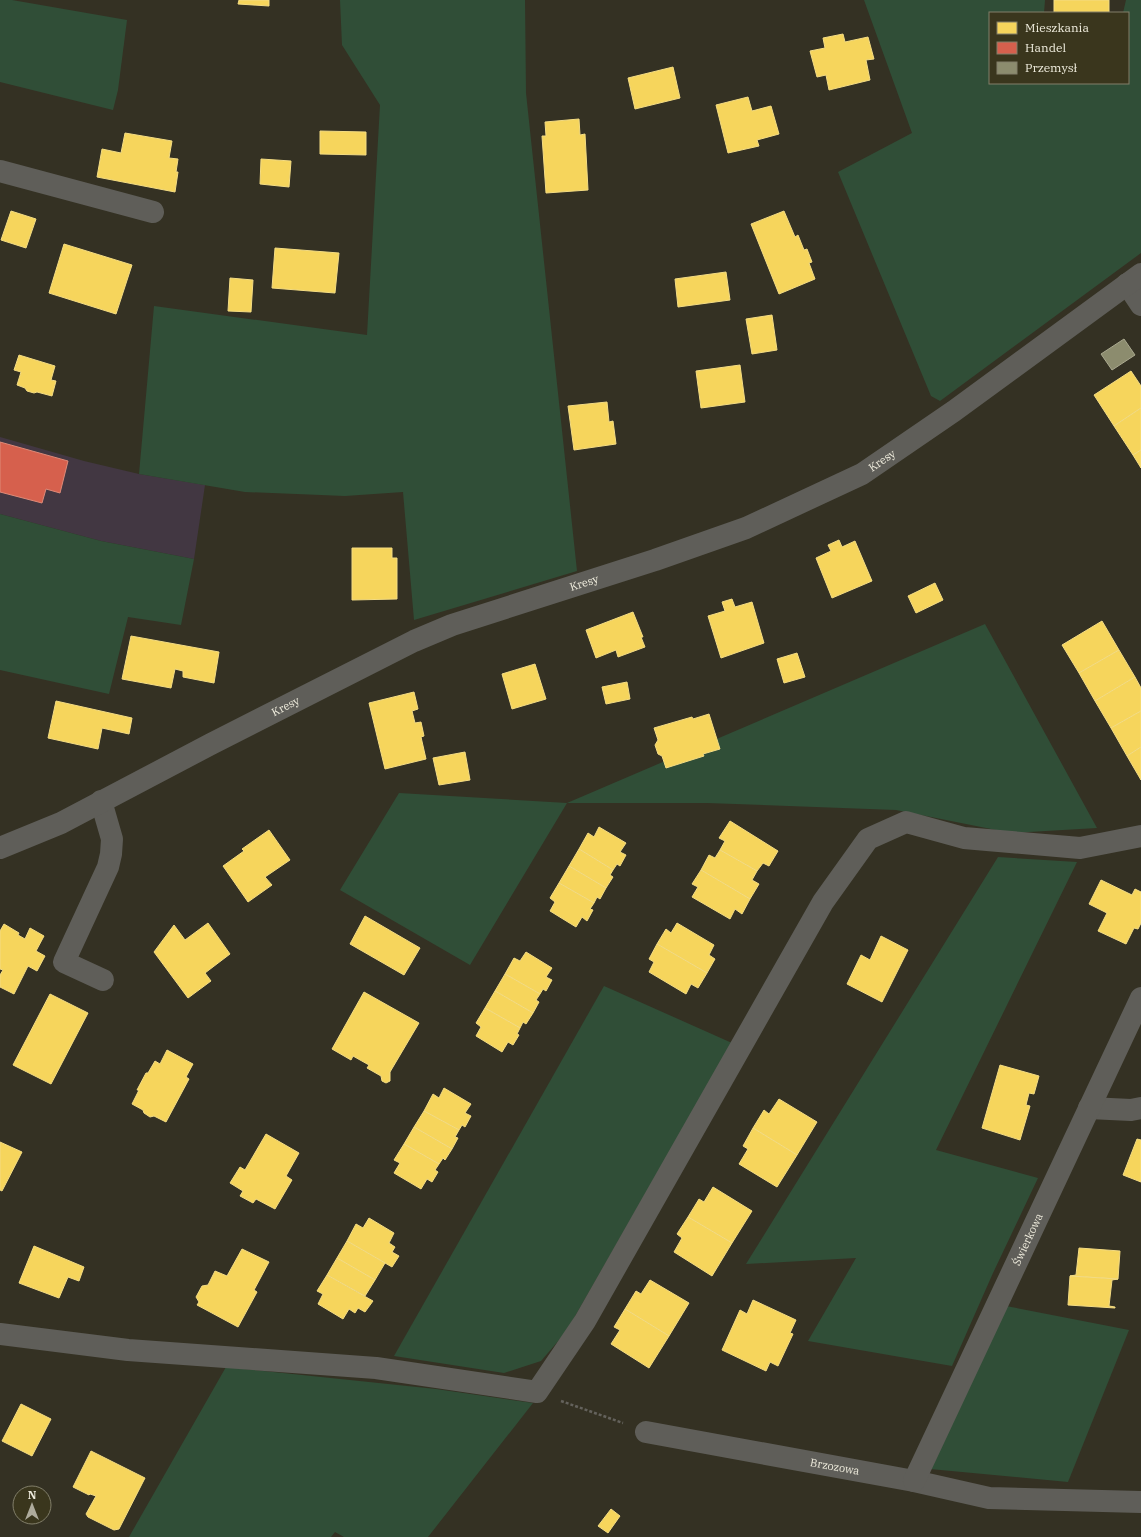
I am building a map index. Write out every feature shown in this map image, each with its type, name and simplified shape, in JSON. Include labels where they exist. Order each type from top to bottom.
[{"type":"street","points":[[0,171],[153,212]]},
{"type":"street","points":[[1134,279],[1141,305]]},
{"type":"street","name":"Kresy","points":[[0,848],[61,823],[101,801],[407,645],[452,625],[655,560],[746,528],[862,474],[954,411],[1134,279]]},
{"type":"street","points":[[101,801],[112,840],[111,854],[108,867],[64,962],[103,980]]},
{"type":"street","points":[[0,1334],[128,1350],[376,1368],[537,1392],[585,1321],[822,902],[868,838],[906,822],[964,838],[1080,848],[1141,836]]},
{"type":"street","name":"Świerkowa","points":[[914,1481],[1141,998]]},
{"type":"street","points":[[1089,1108],[1131,1110],[1141,1108]]},
{"type":"street","name":"Brzozowa","points":[[646,1432],[914,1481],[989,1498],[1141,1502]]},
{"type":"path","points":[[537,1392],[646,1432]]},
{"type":"shaded area","points":[[0,437],[84,461],[139,474],[205,485],[194,559],[101,541],[0,514]]},
{"type":"green space","points":[[0,0],[12,0],[127,20],[118,90],[113,110],[0,82]]},
{"type":"green space","points":[[340,0],[525,0],[526,93],[577,571],[414,620],[403,492],[345,496],[245,492],[139,474],[154,306],[367,335],[380,105],[342,45]]},
{"type":"green space","points":[[864,0],[1045,0],[1044,12],[989,12],[989,84],[1129,84],[1129,12],[1123,12],[1126,0],[1141,0],[1141,253],[940,401],[931,396],[838,172],[912,133]]},
{"type":"green space","points":[[0,514],[101,541],[194,559],[181,625],[128,617],[109,694],[0,670]]},
{"type":"green space","points":[[985,624],[1097,828],[1011,833],[896,810],[707,803],[567,803]]},
{"type":"green space","points":[[399,793],[567,803],[470,965],[340,890]]},
{"type":"green space","points":[[998,857],[1077,862],[936,1150],[1038,1178],[993,1273],[952,1366],[808,1341],[856,1258],[746,1264]]},
{"type":"green space","points":[[604,986],[732,1043],[566,1332],[541,1361],[504,1373],[394,1356]]},
{"type":"green space","points":[[1006,1306],[1129,1330],[1068,1482],[930,1469]]},
{"type":"green space","points":[[226,1367],[436,1389],[533,1403],[428,1537],[344,1537],[335,1532],[331,1537],[129,1537]]},
{"type":"building: Mieszkania","points":[[239,0],[269,0],[269,6],[238,4]]},
{"type":"building: Mieszkania","points":[[1054,0],[1109,0],[1109,12],[1054,12]]},
{"type":"building: Mieszkania","points":[[843,34],[845,42],[868,37],[874,59],[866,60],[870,80],[829,90],[826,75],[817,77],[810,51],[825,48],[823,38]]},
{"type":"building: Mieszkania","points":[[673,67],[680,98],[635,109],[628,78]]},
{"type":"building: Mieszkania","points":[[748,97],[752,111],[771,106],[779,134],[757,140],[759,146],[728,153],[716,105]]},
{"type":"building: Mieszkania","points":[[579,119],[580,135],[585,134],[588,190],[546,193],[542,136],[546,136],[545,122]]},
{"type":"building: Mieszkania","points":[[320,131],[366,132],[366,155],[320,154]]},
{"type":"building: Mieszkania","points":[[125,133],[172,141],[169,158],[178,159],[175,192],[97,177],[102,149],[121,153]]},
{"type":"building: Mieszkania","points":[[261,159],[291,161],[289,187],[260,184]]},
{"type":"building: Mieszkania","points":[[11,211],[36,219],[26,248],[1,240]]},
{"type":"building: Mieszkania","points":[[784,211],[795,237],[798,235],[804,250],[807,249],[812,262],[809,263],[815,279],[779,294],[751,224]]},
{"type":"building: Mieszkania","points":[[64,244],[132,265],[116,314],[49,293]]},
{"type":"building: Mieszkania","points":[[275,248],[339,253],[335,293],[272,288]]},
{"type":"building: Mieszkania","points":[[726,272],[730,300],[678,307],[675,279]]},
{"type":"building: Mieszkania","points":[[230,278],[253,280],[251,312],[228,311]]},
{"type":"building: Mieszkania","points":[[772,315],[777,350],[752,354],[746,319]]},
{"type":"building: Mieszkania","points":[[19,355],[55,366],[51,380],[56,381],[52,396],[27,391],[25,388],[17,385],[21,372],[14,370]]},
{"type":"building: Mieszkania","points":[[740,365],[745,402],[701,408],[696,371]]},
{"type":"building: Mieszkania","points":[[1131,371],[1141,386],[1141,408],[1114,426],[1094,395]]},
{"type":"building: Mieszkania","points":[[607,402],[609,422],[613,421],[616,444],[574,450],[568,406]]},
{"type":"building: Mieszkania","points":[[1141,408],[1141,450],[1133,455],[1114,426]]},
{"type":"building: Mieszkania","points":[[1141,450],[1141,468],[1133,455]]},
{"type":"building: Mieszkania","points":[[839,540],[842,547],[855,541],[872,581],[832,598],[816,558],[831,551],[828,545]]},
{"type":"building: Mieszkania","points":[[352,548],[392,548],[392,558],[397,558],[397,599],[352,600]]},
{"type":"building: Mieszkania","points":[[935,583],[943,600],[916,613],[908,596]]},
{"type":"building: Mieszkania","points":[[732,599],[735,607],[752,602],[764,643],[721,658],[708,616],[725,611],[722,602]]},
{"type":"building: Mieszkania","points":[[633,612],[643,637],[641,637],[645,647],[618,657],[616,650],[596,658],[586,630]]},
{"type":"building: Mieszkania","points":[[1102,621],[1119,650],[1079,673],[1062,645]]},
{"type":"building: Mieszkania","points":[[131,636],[219,652],[214,683],[183,677],[183,671],[175,669],[171,688],[122,679]]},
{"type":"building: Mieszkania","points":[[1119,650],[1135,677],[1095,701],[1079,673]]},
{"type":"building: Mieszkania","points":[[797,653],[805,677],[784,683],[777,659]]},
{"type":"building: Mieszkania","points":[[535,664],[546,699],[512,709],[502,674]]},
{"type":"building: Mieszkania","points":[[1135,677],[1141,688],[1141,711],[1111,728],[1095,701]]},
{"type":"building: Mieszkania","points":[[627,682],[630,699],[606,704],[602,687]]},
{"type":"building: Mieszkania","points":[[414,692],[418,709],[412,711],[415,723],[421,722],[424,736],[421,737],[426,759],[385,769],[369,703]]},
{"type":"building: Mieszkania","points":[[56,701],[132,718],[129,734],[102,728],[98,749],[48,738]]},
{"type":"building: Mieszkania","points":[[1141,711],[1141,747],[1127,756],[1111,728]]},
{"type":"building: Mieszkania","points":[[709,714],[720,749],[703,754],[704,756],[666,768],[662,756],[658,754],[655,745],[658,740],[654,728],[692,717],[693,719]]},
{"type":"building: Mieszkania","points":[[1141,747],[1141,780],[1127,756]]},
{"type":"building: Mieszkania","points":[[465,752],[470,780],[439,785],[433,758]]},
{"type":"building: Mieszkania","points":[[730,821],[778,851],[769,866],[763,863],[757,871],[720,850],[725,841],[719,838]]},
{"type":"building: Mieszkania","points":[[599,827],[626,843],[620,852],[626,855],[620,866],[617,864],[613,870],[579,849],[588,833],[594,837]]},
{"type":"building: Mieszkania","points":[[269,830],[290,860],[265,877],[272,885],[248,902],[223,866],[244,851],[242,849]]},
{"type":"building: Mieszkania","points":[[579,849],[613,870],[610,875],[613,877],[606,888],[569,866]]},
{"type":"building: Mieszkania","points":[[720,850],[757,871],[752,880],[759,884],[750,899],[701,870],[709,855],[715,858]]},
{"type":"building: Mieszkania","points":[[569,866],[606,888],[600,899],[597,897],[594,903],[559,883]]},
{"type":"building: Mieszkania","points":[[701,870],[750,899],[742,914],[735,909],[730,919],[692,897],[698,887],[692,884]]},
{"type":"building: Mieszkania","points":[[1101,880],[1132,895],[1135,889],[1141,892],[1141,923],[1138,929],[1134,928],[1126,944],[1098,931],[1107,913],[1089,904]]},
{"type":"building: Mieszkania","points":[[559,883],[594,903],[590,909],[593,910],[587,921],[582,917],[576,927],[550,911],[555,902],[550,898]]},
{"type":"building: Mieszkania","points":[[365,916],[420,948],[404,975],[350,944]]},
{"type":"building: Mieszkania","points":[[208,923],[230,954],[205,973],[211,981],[188,998],[154,952],[174,925],[185,940]]},
{"type":"building: Mieszkania","points":[[677,923],[714,945],[709,955],[715,959],[707,973],[657,944],[666,929],[671,933]]},
{"type":"building: Mieszkania","points":[[4,924],[19,933],[18,935],[25,939],[30,928],[44,936],[36,951],[45,956],[37,971],[28,966],[14,994],[0,987],[0,975],[3,970],[0,969],[0,931]]},
{"type":"building: Mieszkania","points":[[881,936],[908,950],[882,1002],[847,984],[861,955],[870,960]]},
{"type":"building: Mieszkania","points":[[657,944],[707,973],[698,988],[691,984],[686,994],[649,972],[654,962],[649,959]]},
{"type":"building: Mieszkania","points":[[526,952],[552,968],[546,977],[552,980],[546,991],[543,989],[540,994],[505,974],[514,958],[520,961]]},
{"type":"building: Mieszkania","points":[[505,974],[540,994],[536,1000],[539,1002],[533,1013],[495,991]]},
{"type":"building: Mieszkania","points":[[495,991],[533,1013],[526,1024],[523,1022],[520,1028],[485,1008]]},
{"type":"building: Mieszkania","points":[[364,992],[419,1023],[390,1072],[390,1081],[386,1083],[382,1081],[381,1076],[367,1068],[369,1065],[353,1056],[351,1060],[332,1049]]},
{"type":"building: Mieszkania","points":[[50,994],[88,1013],[51,1084],[13,1065]]},
{"type":"building: Mieszkania","points":[[485,1008],[520,1028],[517,1034],[519,1035],[513,1045],[508,1042],[502,1052],[476,1036],[481,1027],[476,1023]]},
{"type":"building: Mieszkania","points":[[167,1050],[193,1064],[186,1077],[189,1079],[166,1122],[154,1116],[150,1117],[144,1113],[143,1110],[132,1104],[139,1090],[137,1090],[146,1073],[148,1073],[155,1061],[160,1064]]},
{"type":"building: Mieszkania","points":[[1000,1065],[1039,1076],[1034,1094],[1029,1093],[1026,1105],[1030,1106],[1020,1140],[982,1128]]},
{"type":"building: Mieszkania","points":[[444,1088],[471,1104],[465,1113],[471,1116],[465,1127],[462,1125],[459,1130],[424,1111],[433,1094],[439,1098]]},
{"type":"building: Mieszkania","points":[[779,1099],[817,1122],[797,1155],[753,1128],[764,1110],[769,1114]]},
{"type":"building: Mieszkania","points":[[424,1111],[459,1130],[455,1137],[458,1138],[452,1149],[414,1127]]},
{"type":"building: Mieszkania","points":[[414,1127],[452,1149],[445,1160],[443,1158],[439,1164],[404,1144]]},
{"type":"building: Mieszkania","points":[[753,1128],[797,1155],[777,1187],[739,1164],[748,1149],[743,1146]]},
{"type":"building: Mieszkania","points":[[266,1134],[299,1153],[286,1176],[292,1180],[275,1209],[256,1199],[253,1203],[240,1196],[243,1191],[230,1183],[240,1167],[245,1170]]},
{"type":"building: Mieszkania","points":[[1137,1139],[1141,1140],[1141,1182],[1123,1175]]},
{"type":"building: Mieszkania","points":[[0,1142],[22,1152],[2,1191],[0,1190]]},
{"type":"building: Mieszkania","points":[[404,1144],[439,1164],[435,1170],[438,1172],[432,1182],[427,1179],[421,1189],[394,1173],[400,1163],[394,1160]]},
{"type":"building: Mieszkania","points":[[713,1187],[752,1211],[732,1243],[688,1217],[699,1199],[704,1202]]},
{"type":"building: Mieszkania","points":[[688,1217],[732,1243],[712,1276],[674,1252],[682,1238],[677,1234]]},
{"type":"building: Mieszkania","points":[[369,1218],[394,1233],[389,1243],[395,1247],[392,1252],[399,1256],[392,1267],[347,1241],[356,1224],[363,1228]]},
{"type":"building: Mieszkania","points":[[347,1241],[385,1263],[375,1280],[337,1258]]},
{"type":"building: Mieszkania","points":[[34,1246],[84,1267],[79,1281],[68,1277],[59,1298],[19,1283]]},
{"type":"building: Mieszkania","points":[[1079,1248],[1120,1251],[1118,1279],[1070,1276],[1076,1275]]},
{"type":"building: Mieszkania","points":[[242,1249],[269,1262],[254,1290],[257,1292],[238,1327],[197,1305],[199,1302],[196,1297],[202,1286],[208,1285],[215,1271],[227,1276]]},
{"type":"building: Mieszkania","points":[[337,1258],[375,1280],[365,1296],[327,1275]]},
{"type":"building: Mieszkania","points":[[327,1275],[373,1301],[365,1312],[358,1308],[355,1313],[349,1309],[343,1319],[318,1304],[323,1294],[317,1291]]},
{"type":"building: Mieszkania","points":[[1070,1276],[1118,1279],[1112,1280],[1109,1306],[1115,1308],[1068,1305]]},
{"type":"building: Mieszkania","points":[[650,1280],[689,1303],[669,1336],[625,1309],[636,1291],[641,1294]]},
{"type":"building: Mieszkania","points":[[753,1300],[796,1320],[790,1333],[793,1334],[778,1366],[770,1362],[766,1371],[722,1350],[740,1310],[747,1314]]},
{"type":"building: Mieszkania","points":[[625,1309],[669,1336],[649,1368],[611,1344],[620,1330],[614,1327]]},
{"type":"building: Mieszkania","points":[[21,1404],[51,1419],[32,1456],[2,1441]]},
{"type":"building: Mieszkania","points":[[91,1451],[145,1478],[119,1529],[114,1530],[88,1517],[86,1514],[96,1496],[89,1495],[73,1487]]},
{"type":"building: Mieszkania","points":[[611,1509],[620,1516],[608,1533],[598,1526]]},
{"type":"building: Handel","points":[[0,442],[68,461],[60,493],[46,489],[42,503],[0,492]]},
{"type":"building: Przemysł","points":[[1124,339],[1135,355],[1112,370],[1101,354]]}]
